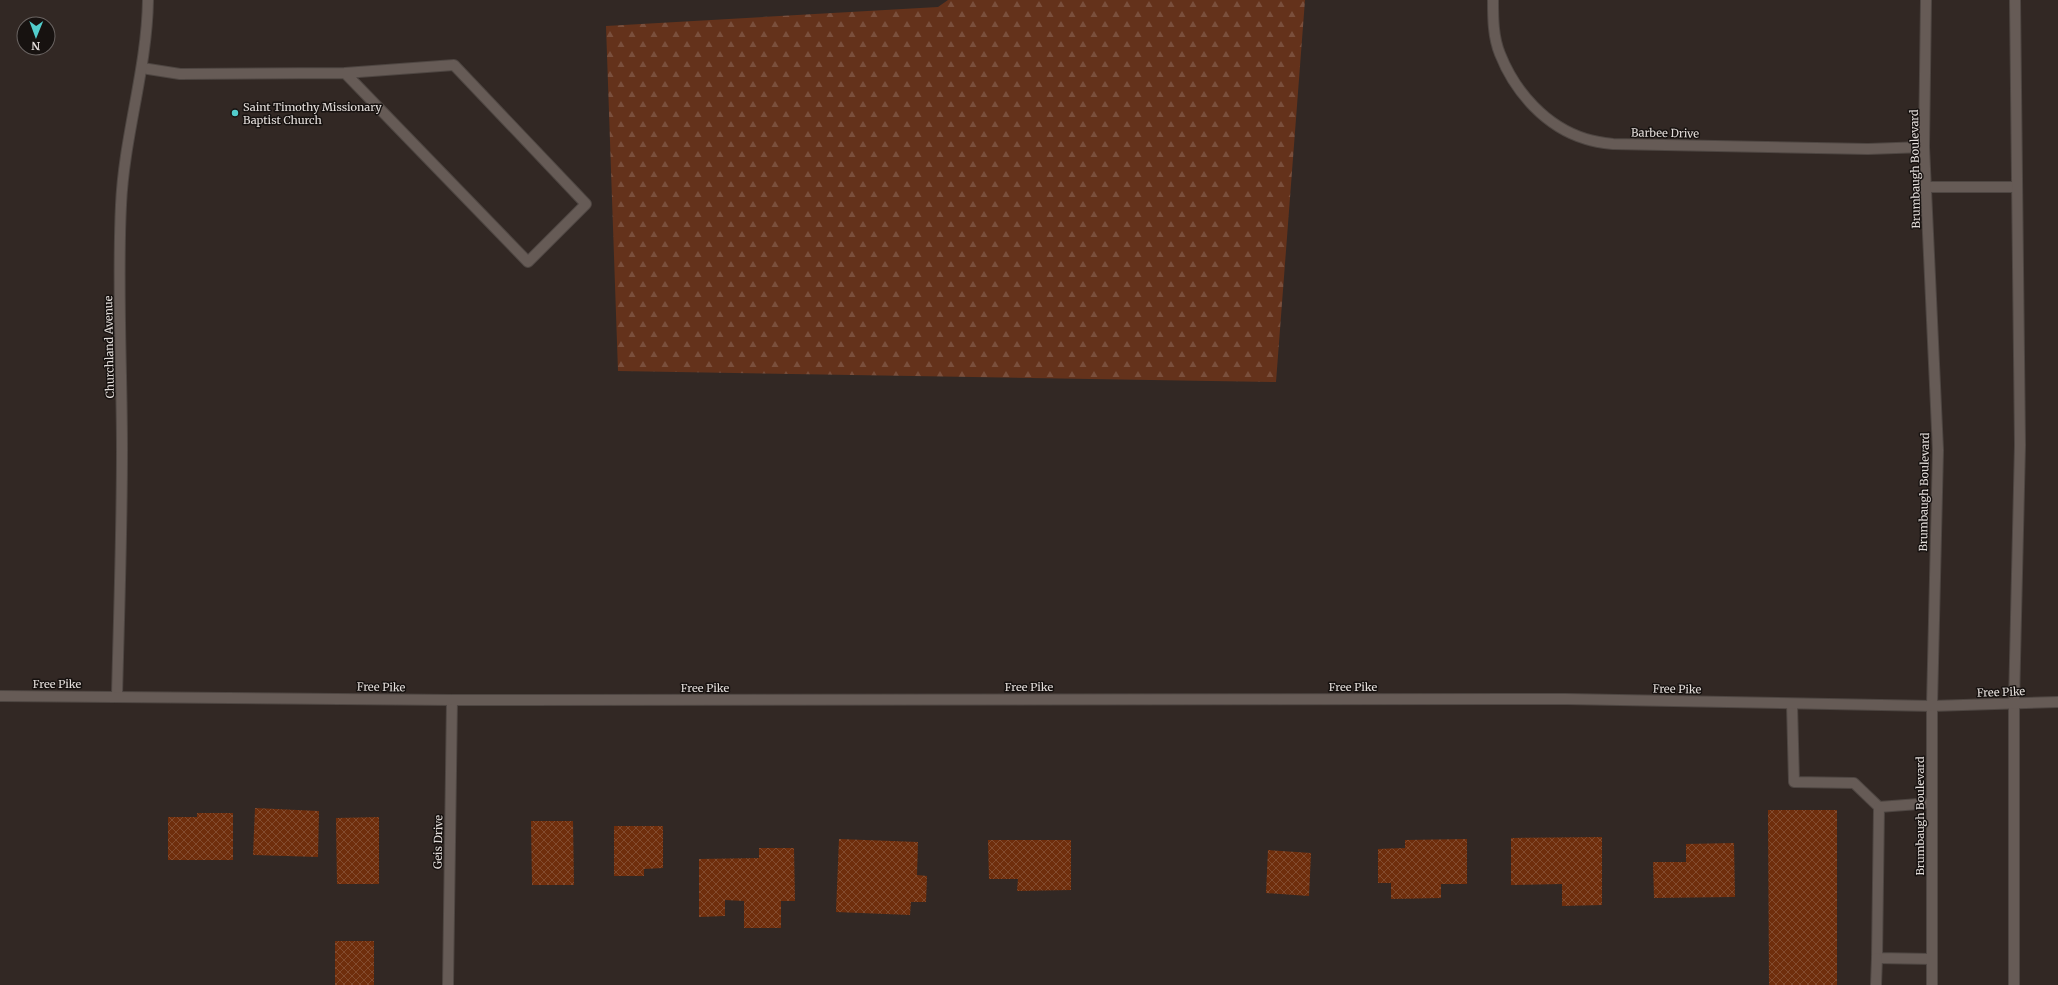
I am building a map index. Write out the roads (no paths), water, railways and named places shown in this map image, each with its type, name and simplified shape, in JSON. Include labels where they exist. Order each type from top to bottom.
[{"type":"street","name":"Churchland Avenue","points":[[118,696],[122,450],[120,272],[121,204],[128,135],[142,68],[148,0]]},
{"type":"street","name":"Barbee Drive","points":[[1493,0],[1493,26],[1500,54],[1517,88],[1536,110],[1559,126],[1585,139],[1613,144],[1868,149],[1924,147]]},
{"type":"street","name":"Brumbaugh Boulevard","points":[[1926,0],[1924,147],[1938,450],[1932,706],[1932,985]]},
{"type":"street","points":[[2014,985],[2014,703],[2020,445],[2015,0]]},
{"type":"street","points":[[142,68],[180,74],[344,73],[454,65],[586,204],[528,262],[344,73]]},
{"type":"street","points":[[1926,187],[2017,187]]},
{"type":"street","name":"Free Pike","points":[[0,696],[452,700],[1566,699],[1932,706],[2058,702]]},
{"type":"street","name":"Geis Drive","points":[[448,985],[452,700]]},
{"type":"street","points":[[1792,704],[1794,782],[1854,783],[1879,807],[1876,985]]},
{"type":"street","points":[[1879,807],[1932,803]]},
{"type":"street","points":[[1877,958],[1932,959]]},
{"type":"place","name":"Saint Timothy Missionary Baptist Church","points":[[235,113]]}]
